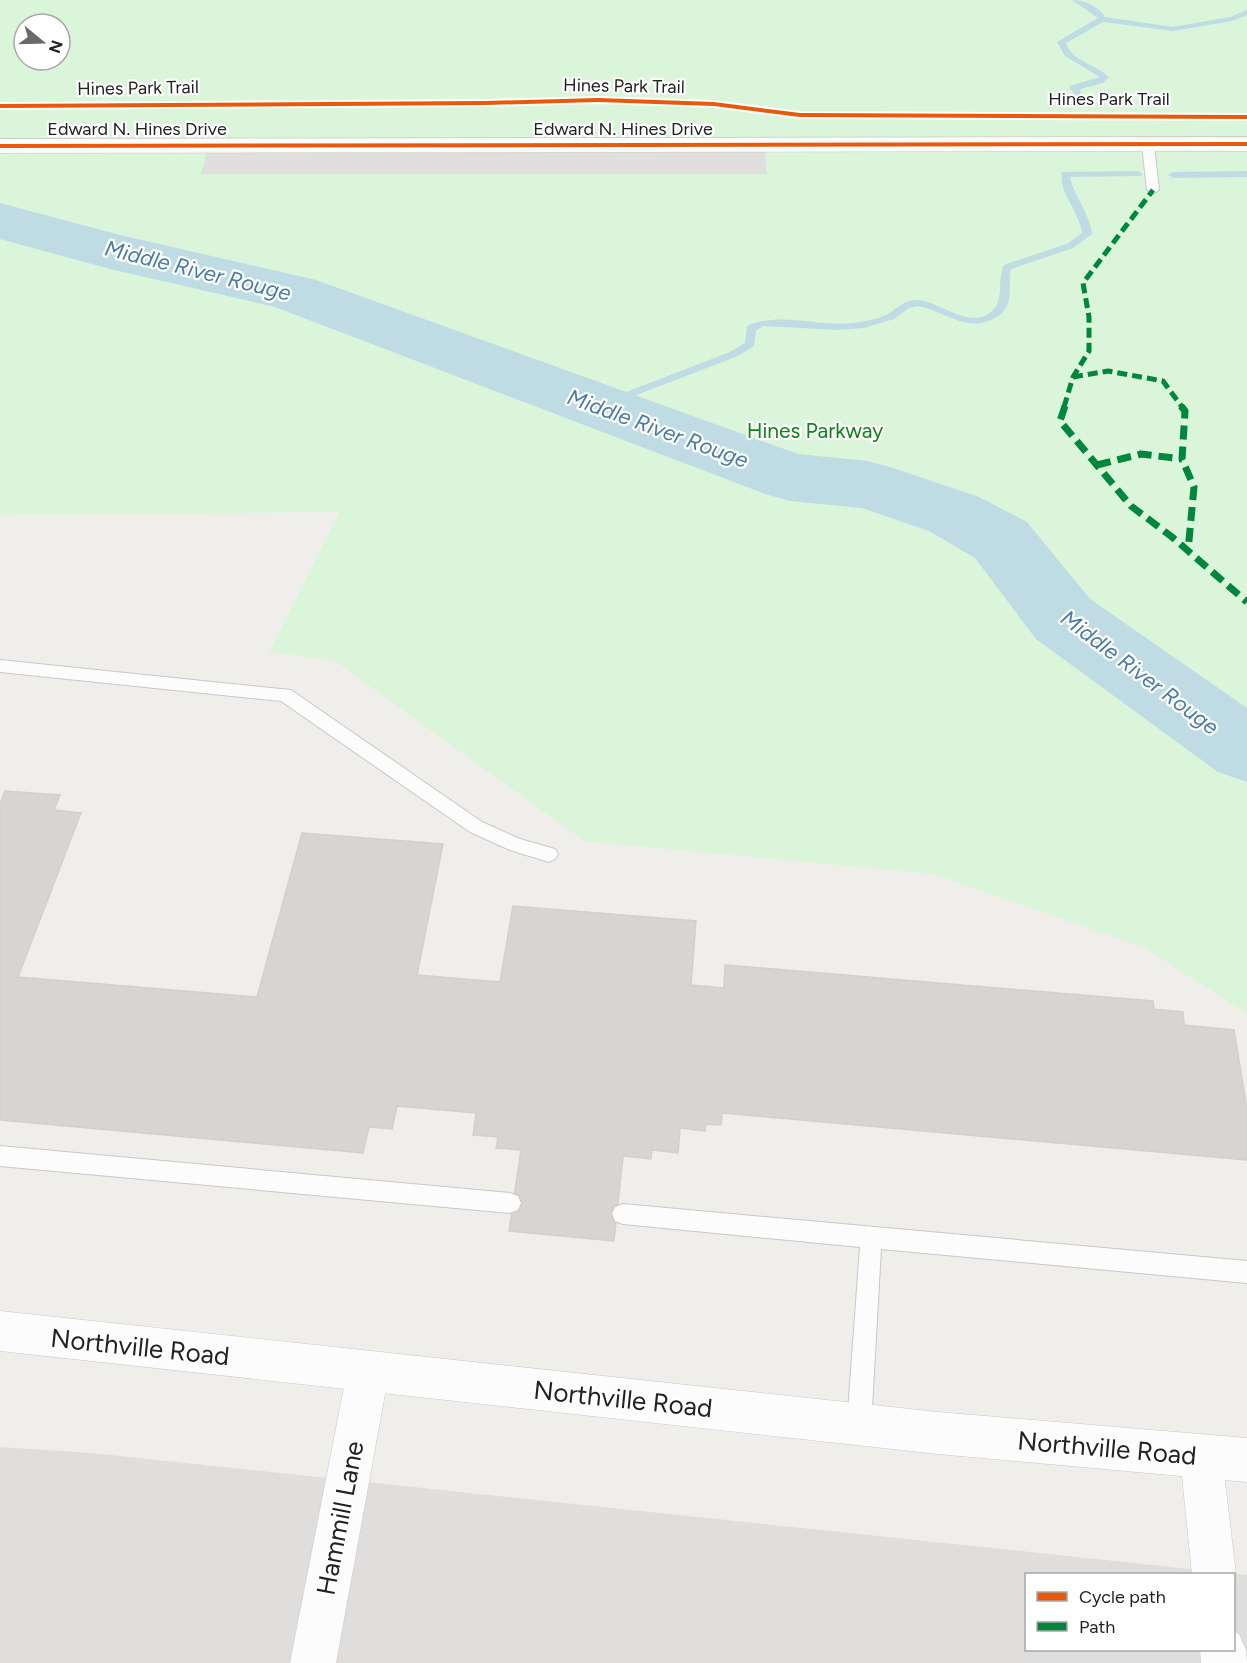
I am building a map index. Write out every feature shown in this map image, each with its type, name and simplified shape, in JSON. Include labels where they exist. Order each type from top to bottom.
[{"type":"street","name":"Edward N. Hines Drive","points":[[0,146],[1247,144]]},
{"type":"street","name":"Northville Road","points":[[0,1331],[859,1425],[1247,1460]]},
{"type":"street","name":"Hammill Lane","points":[[312,1663],[368,1372]]},
{"type":"street","points":[[1202,1456],[1214,1573]]},
{"type":"lane","points":[[1148,145],[1153,190]]},
{"type":"lane","points":[[0,666],[285,695],[476,827],[516,845],[549,854]]},
{"type":"lane","points":[[0,1156],[510,1203]]},
{"type":"lane","points":[[623,1214],[1247,1272]]},
{"type":"lane","points":[[859,1425],[871,1237]]},
{"type":"shaded area","points":[[764,145],[767,174],[201,174],[209,146]]},
{"type":"shaded area","points":[[0,1447],[91,1453],[1228,1573],[1025,1573],[1025,1651],[1235,1651],[1235,1574],[1247,1575],[1247,1663],[0,1663]]},
{"type":"green space","name":"Hines Parkway","points":[[0,0],[1247,0],[1247,1013],[1142,947],[934,874],[584,841],[335,661],[269,652],[339,512],[0,515]]},
{"type":"building","points":[[5,791],[60,795],[54,810],[81,813],[18,977],[257,997],[302,833],[443,844],[417,975],[500,982],[513,906],[696,921],[691,985],[724,988],[725,965],[1153,1001],[1154,1009],[1183,1012],[1184,1025],[1234,1030],[1247,1109],[1247,1160],[722,1113],[721,1125],[706,1124],[705,1131],[680,1128],[678,1153],[652,1150],[651,1159],[623,1156],[614,1241],[509,1231],[521,1150],[496,1148],[498,1137],[473,1135],[476,1113],[397,1106],[392,1129],[369,1127],[363,1153],[0,1120],[0,804]]},
{"type":"waterway","points":[[1076,0],[1100,14],[1102,19]]},
{"type":"waterway","points":[[1102,19],[1173,29],[1232,19],[1247,12]]},
{"type":"waterway","points":[[1079,104],[1077,91],[1073,88],[1100,81],[1105,77],[1073,59],[1061,42],[1102,19]]},
{"type":"waterway","points":[[599,406],[734,354],[750,344],[751,328],[762,323],[851,327],[890,317],[913,303],[937,308],[963,320],[983,320],[1000,310],[1004,299],[1007,267],[1070,246],[1087,234],[1084,218],[1069,189],[1065,174],[1138,174]]},
{"type":"waterway","points":[[1173,175],[1247,174]]},
{"type":"waterway","name":"Middle River Rouge","points":[[0,221],[110,251],[294,293],[790,477],[868,485],[954,514],[1001,540],[1063,619],[1247,750]]},
{"type":"marked path","points":[[1153,190],[1083,283],[1089,317],[1089,351],[1073,377],[1060,421],[1131,506],[1172,537],[1247,602]]},
{"type":"marked path","points":[[1073,377],[1108,371],[1163,381],[1185,411],[1182,459],[1194,487],[1188,551]]},
{"type":"marked path","points":[[1097,465],[1141,454],[1182,459]]},
{"type":"cycle path","name":"Hines Park Trail","points":[[0,106],[485,103],[598,100],[714,104],[800,115],[1247,117]]},
{"type":"cycle path","points":[[0,146],[1247,144]]}]
